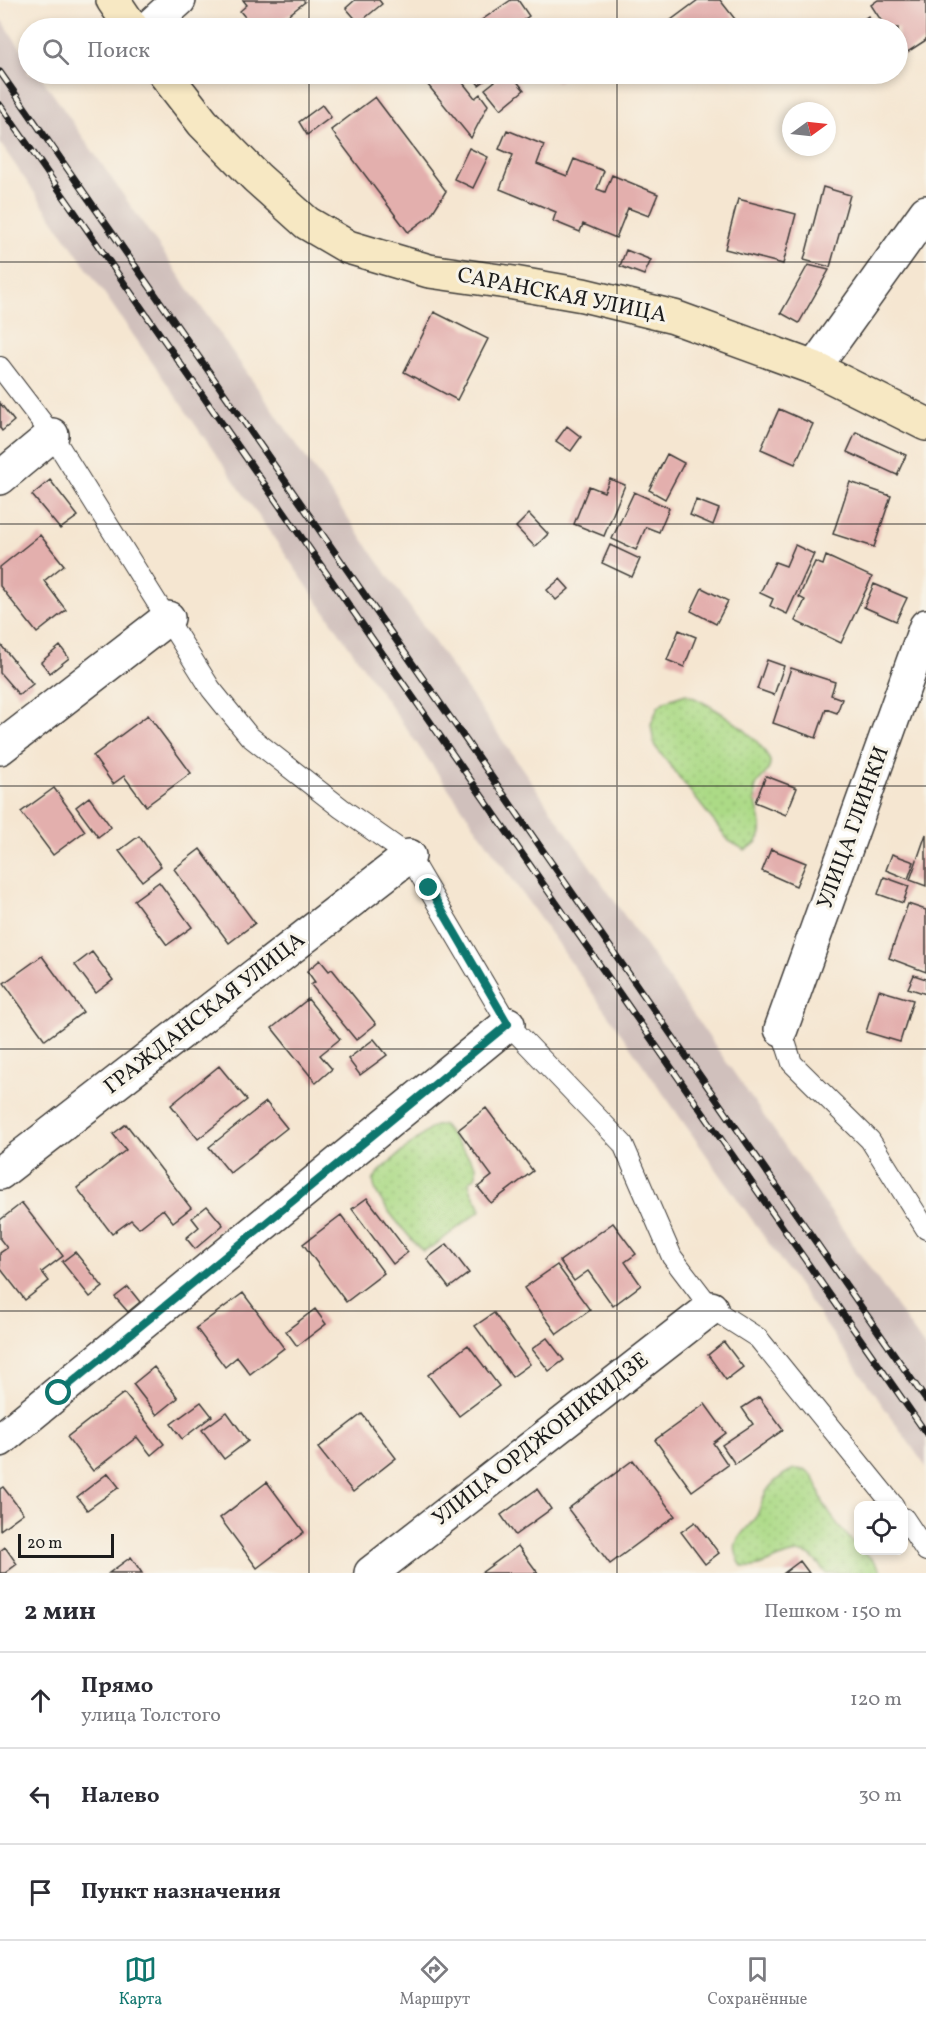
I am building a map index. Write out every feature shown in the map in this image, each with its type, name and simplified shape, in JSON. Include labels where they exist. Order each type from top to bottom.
[{"type":"street","points":[[113,0],[125,18]]},
{"type":"street","points":[[159,18],[179,0]]},
{"type":"street","name":"САРАНСКАЯ УЛИЦА","points":[[173,84],[203,123],[256,177],[307,223],[348,247],[429,271],[583,295],[674,317],[814,368],[926,424]]},
{"type":"street","points":[[814,368],[926,212]]},
{"type":"street","points":[[0,478],[52,435]]},
{"type":"street","points":[[0,748],[168,618]]},
{"type":"street","name":"УЛИЦА ГЛИНКИ","points":[[781,1029],[926,626]]},
{"type":"street","name":"ГРАЖДАНСКАЯ УЛИЦА","points":[[0,1173],[410,856]]},
{"type":"street","points":[[0,1440],[508,1024]]},
{"type":"street","name":"УЛИЦА ОРДЖОНИКИДЗЕ","points":[[371,1573],[711,1308]]},
{"type":"lane","points":[[0,367],[52,435],[211,689],[249,736],[340,808],[410,856],[508,1024],[623,1144],[672,1257],[711,1308],[758,1338],[890,1501]]},
{"type":"lane","points":[[781,1029],[792,1063],[870,1140],[926,1229]]},
{"type":"lane","points":[[908,1525],[926,1551]]},
{"type":"shaded area","points":[[0,18],[18,44],[18,84],[46,84],[926,1349],[926,1467],[382,694],[0,143]]},
{"type":"green space","points":[[686,694],[734,722],[756,740],[770,761],[769,769],[755,790],[761,831],[754,844],[745,850],[729,841],[654,745],[651,724],[658,707],[665,701]]},
{"type":"green space","points":[[443,1125],[476,1166],[476,1176],[469,1182],[481,1210],[435,1245],[423,1251],[397,1223],[383,1203],[377,1194],[374,1179],[391,1161],[431,1128]]},
{"type":"green space","points":[[803,1470],[813,1477],[825,1506],[854,1543],[854,1555],[867,1555],[882,1573],[826,1573],[812,1557],[799,1553],[757,1566],[742,1566],[736,1552],[737,1541],[757,1515],[769,1488],[790,1471]]},
{"type":"building","points":[[243,0],[303,0],[305,2],[285,18],[246,18],[240,11],[247,5]]},
{"type":"building","points":[[355,0],[379,0],[382,4],[365,18],[355,18],[346,8]]},
{"type":"building","points":[[511,0],[518,0],[529,16],[526,18],[485,18]]},
{"type":"building","points":[[698,0],[720,0],[734,18],[674,18]]},
{"type":"building","points":[[878,0],[926,0],[926,40],[908,52],[908,18],[879,18],[871,5]]},
{"type":"building","points":[[427,84],[464,84],[475,98],[480,94],[488,105],[471,138]]},
{"type":"building","points":[[491,84],[519,84],[524,90],[501,109],[485,89]]},
{"type":"building","points":[[375,97],[446,191],[431,215],[408,232],[331,130]]},
{"type":"building","points":[[322,105],[331,117],[307,135],[299,122]]},
{"type":"building","points":[[507,130],[544,145],[537,164],[567,176],[574,159],[604,171],[597,189],[605,192],[612,175],[658,194],[649,216],[628,208],[616,238],[583,224],[580,232],[553,221],[556,212],[500,189],[513,155],[499,149]]},
{"type":"building","points":[[469,148],[488,157],[473,188],[454,179]]},
{"type":"building","points":[[823,187],[850,195],[830,267],[804,260]]},
{"type":"building","points":[[738,199],[796,214],[783,264],[725,249]]},
{"type":"building","points":[[626,250],[651,260],[644,275],[620,266]]},
{"type":"building","points":[[808,265],[829,270],[799,323],[781,313]]},
{"type":"building","points":[[434,312],[488,339],[457,400],[404,372]]},
{"type":"building","points":[[0,403],[14,421],[2,431],[0,428]]},
{"type":"building","points":[[779,409],[813,424],[795,464],[761,449]]},
{"type":"building","points":[[567,426],[581,437],[571,451],[556,441]]},
{"type":"building","points":[[856,432],[906,455],[897,475],[847,452]]},
{"type":"building","points":[[667,454],[684,463],[665,499],[649,490]]},
{"type":"building","points":[[610,479],[625,485],[604,536],[574,524],[589,486],[604,492]]},
{"type":"building","points":[[50,480],[78,516],[60,529],[32,495]]},
{"type":"building","points":[[850,482],[891,496],[874,547],[833,534]]},
{"type":"building","points":[[634,492],[669,508],[659,532],[646,527],[636,550],[612,539]]},
{"type":"building","points":[[696,500],[719,509],[713,525],[690,515]]},
{"type":"building","points":[[529,514],[548,534],[535,547],[516,527]]},
{"type":"building","points":[[40,535],[64,565],[44,581],[66,610],[37,633],[0,586],[0,567]]},
{"type":"building","points":[[610,545],[640,559],[632,577],[602,563]]},
{"type":"building","points":[[795,545],[814,554],[787,614],[770,606],[773,599],[760,593],[775,562],[786,566]]},
{"type":"building","points":[[826,556],[872,577],[841,643],[795,621],[805,600],[799,597],[815,562],[823,565]]},
{"type":"building","points":[[560,579],[569,589],[556,600],[547,590]]},
{"type":"building","points":[[874,584],[907,598],[896,621],[864,607]]},
{"type":"building","points":[[702,588],[728,601],[716,624],[691,611]]},
{"type":"building","points":[[679,630],[696,637],[684,667],[667,660]]},
{"type":"building","points":[[0,644],[33,684],[19,695],[0,673]]},
{"type":"building","points":[[60,646],[69,658],[50,673],[41,662]]},
{"type":"building","points":[[767,660],[784,666],[774,695],[757,689]]},
{"type":"building","points":[[791,668],[835,682],[831,695],[842,699],[837,713],[826,709],[816,738],[773,723]]},
{"type":"building","points":[[148,715],[191,773],[146,806],[124,776],[113,784],[93,756]]},
{"type":"building","points":[[766,776],[797,788],[786,815],[755,802]]},
{"type":"building","points":[[54,788],[85,831],[53,855],[21,812]]},
{"type":"building","points":[[89,797],[111,827],[98,837],[76,807]]},
{"type":"building","points":[[926,834],[926,886],[910,880]]},
{"type":"building","points":[[139,836],[161,866],[142,881],[119,851]]},
{"type":"building","points":[[200,849],[255,923],[229,943],[174,869]]},
{"type":"building","points":[[771,849],[806,863],[796,886],[762,871]]},
{"type":"building","points":[[892,854],[914,862],[908,879],[886,870]]},
{"type":"building","points":[[884,877],[909,886],[903,903],[878,894]]},
{"type":"building","points":[[159,882],[192,927],[167,945],[134,900]]},
{"type":"building","points":[[908,904],[926,910],[926,972],[889,958]]},
{"type":"building","points":[[92,952],[113,980],[96,993],[75,965]]},
{"type":"building","points":[[42,956],[83,1012],[45,1040],[4,983]]},
{"type":"building","points":[[320,960],[329,971],[332,969],[376,1024],[356,1040],[311,985],[315,982],[307,971]]},
{"type":"building","points":[[914,975],[926,979],[926,994],[908,988]]},
{"type":"building","points":[[879,990],[913,1000],[900,1042],[866,1032]]},
{"type":"building","points":[[308,999],[340,1039],[320,1055],[332,1069],[316,1083],[272,1028]]},
{"type":"building","points":[[374,1039],[387,1055],[360,1075],[348,1059]]},
{"type":"building","points":[[219,1066],[247,1100],[198,1139],[171,1105]]},
{"type":"building","points":[[266,1102],[287,1128],[230,1173],[209,1147]]},
{"type":"building","points":[[486,1108],[533,1171],[491,1203],[478,1187],[492,1176],[458,1130]]},
{"type":"building","points":[[126,1124],[191,1208],[173,1222],[163,1209],[139,1228],[131,1220],[112,1234],[77,1188],[126,1150],[113,1134]]},
{"type":"building","points":[[367,1198],[408,1252],[393,1264],[352,1209]]},
{"type":"building","points":[[22,1203],[63,1256],[42,1272],[49,1281],[25,1300],[0,1268],[0,1253],[7,1248],[0,1239],[0,1220]]},
{"type":"building","points":[[207,1206],[223,1225],[195,1249],[186,1238],[199,1227],[192,1218]]},
{"type":"building","points":[[341,1215],[384,1273],[346,1302],[303,1244]]},
{"type":"building","points":[[613,1223],[636,1254],[625,1262],[641,1285],[613,1306],[588,1271],[574,1281],[560,1261]]},
{"type":"building","points":[[447,1244],[469,1273],[449,1288],[427,1259]]},
{"type":"building","points":[[75,1252],[103,1287],[90,1297],[62,1262]]},
{"type":"building","points":[[557,1265],[590,1310],[557,1334],[524,1288]]},
{"type":"building","points":[[128,1287],[140,1302],[128,1312],[115,1297]]},
{"type":"building","points":[[243,1293],[284,1348],[250,1374],[237,1357],[225,1367],[196,1328]]},
{"type":"building","points":[[315,1309],[326,1324],[297,1346],[286,1331]]},
{"type":"building","points":[[494,1313],[530,1364],[512,1377],[475,1326]]},
{"type":"building","points":[[547,1338],[564,1360],[549,1371],[532,1349]]},
{"type":"building","points":[[724,1342],[743,1367],[726,1380],[708,1355]]},
{"type":"building","points":[[468,1345],[499,1386],[459,1416],[428,1375]]},
{"type":"building","points":[[154,1367],[178,1398],[157,1415],[133,1384]]},
{"type":"building","points":[[124,1393],[164,1444],[151,1455],[137,1437],[93,1471],[67,1437]]},
{"type":"building","points":[[759,1397],[783,1430],[735,1464],[722,1445],[753,1424],[742,1408]]},
{"type":"building","points":[[201,1402],[212,1416],[182,1439],[171,1424]]},
{"type":"building","points":[[705,1404],[726,1433],[713,1443],[728,1465],[692,1491],[655,1440]]},
{"type":"building","points":[[227,1412],[248,1441],[224,1459],[202,1430]]},
{"type":"building","points":[[362,1414],[396,1458],[353,1492],[318,1448]]},
{"type":"building","points":[[633,1460],[675,1516],[610,1564],[568,1509]]},
{"type":"building","points":[[108,1473],[119,1487],[87,1510],[77,1497]]},
{"type":"building","points":[[267,1482],[304,1532],[257,1568],[220,1518]]},
{"type":"building","points":[[3,1487],[23,1513],[0,1530],[0,1489]]},
{"type":"building","points":[[537,1489],[551,1509],[515,1535],[501,1515]]},
{"type":"building","points":[[695,1522],[719,1553],[705,1564],[681,1532]]},
{"type":"building","points":[[518,1546],[538,1573],[481,1573]]},
{"type":"building","points":[[5,1547],[17,1564],[5,1573],[0,1573],[0,1551]]},
{"type":"building","points":[[131,1557],[142,1573],[109,1573]]},
{"type":"building","points":[[800,1561],[809,1573],[784,1573]]},
{"type":"railway","points":[[0,72],[926,1400]]},
{"type":"railway","points":[[0,105],[926,1433]]},
{"type":"route","points":[[59,1393],[508,1024],[429,888]]}]
